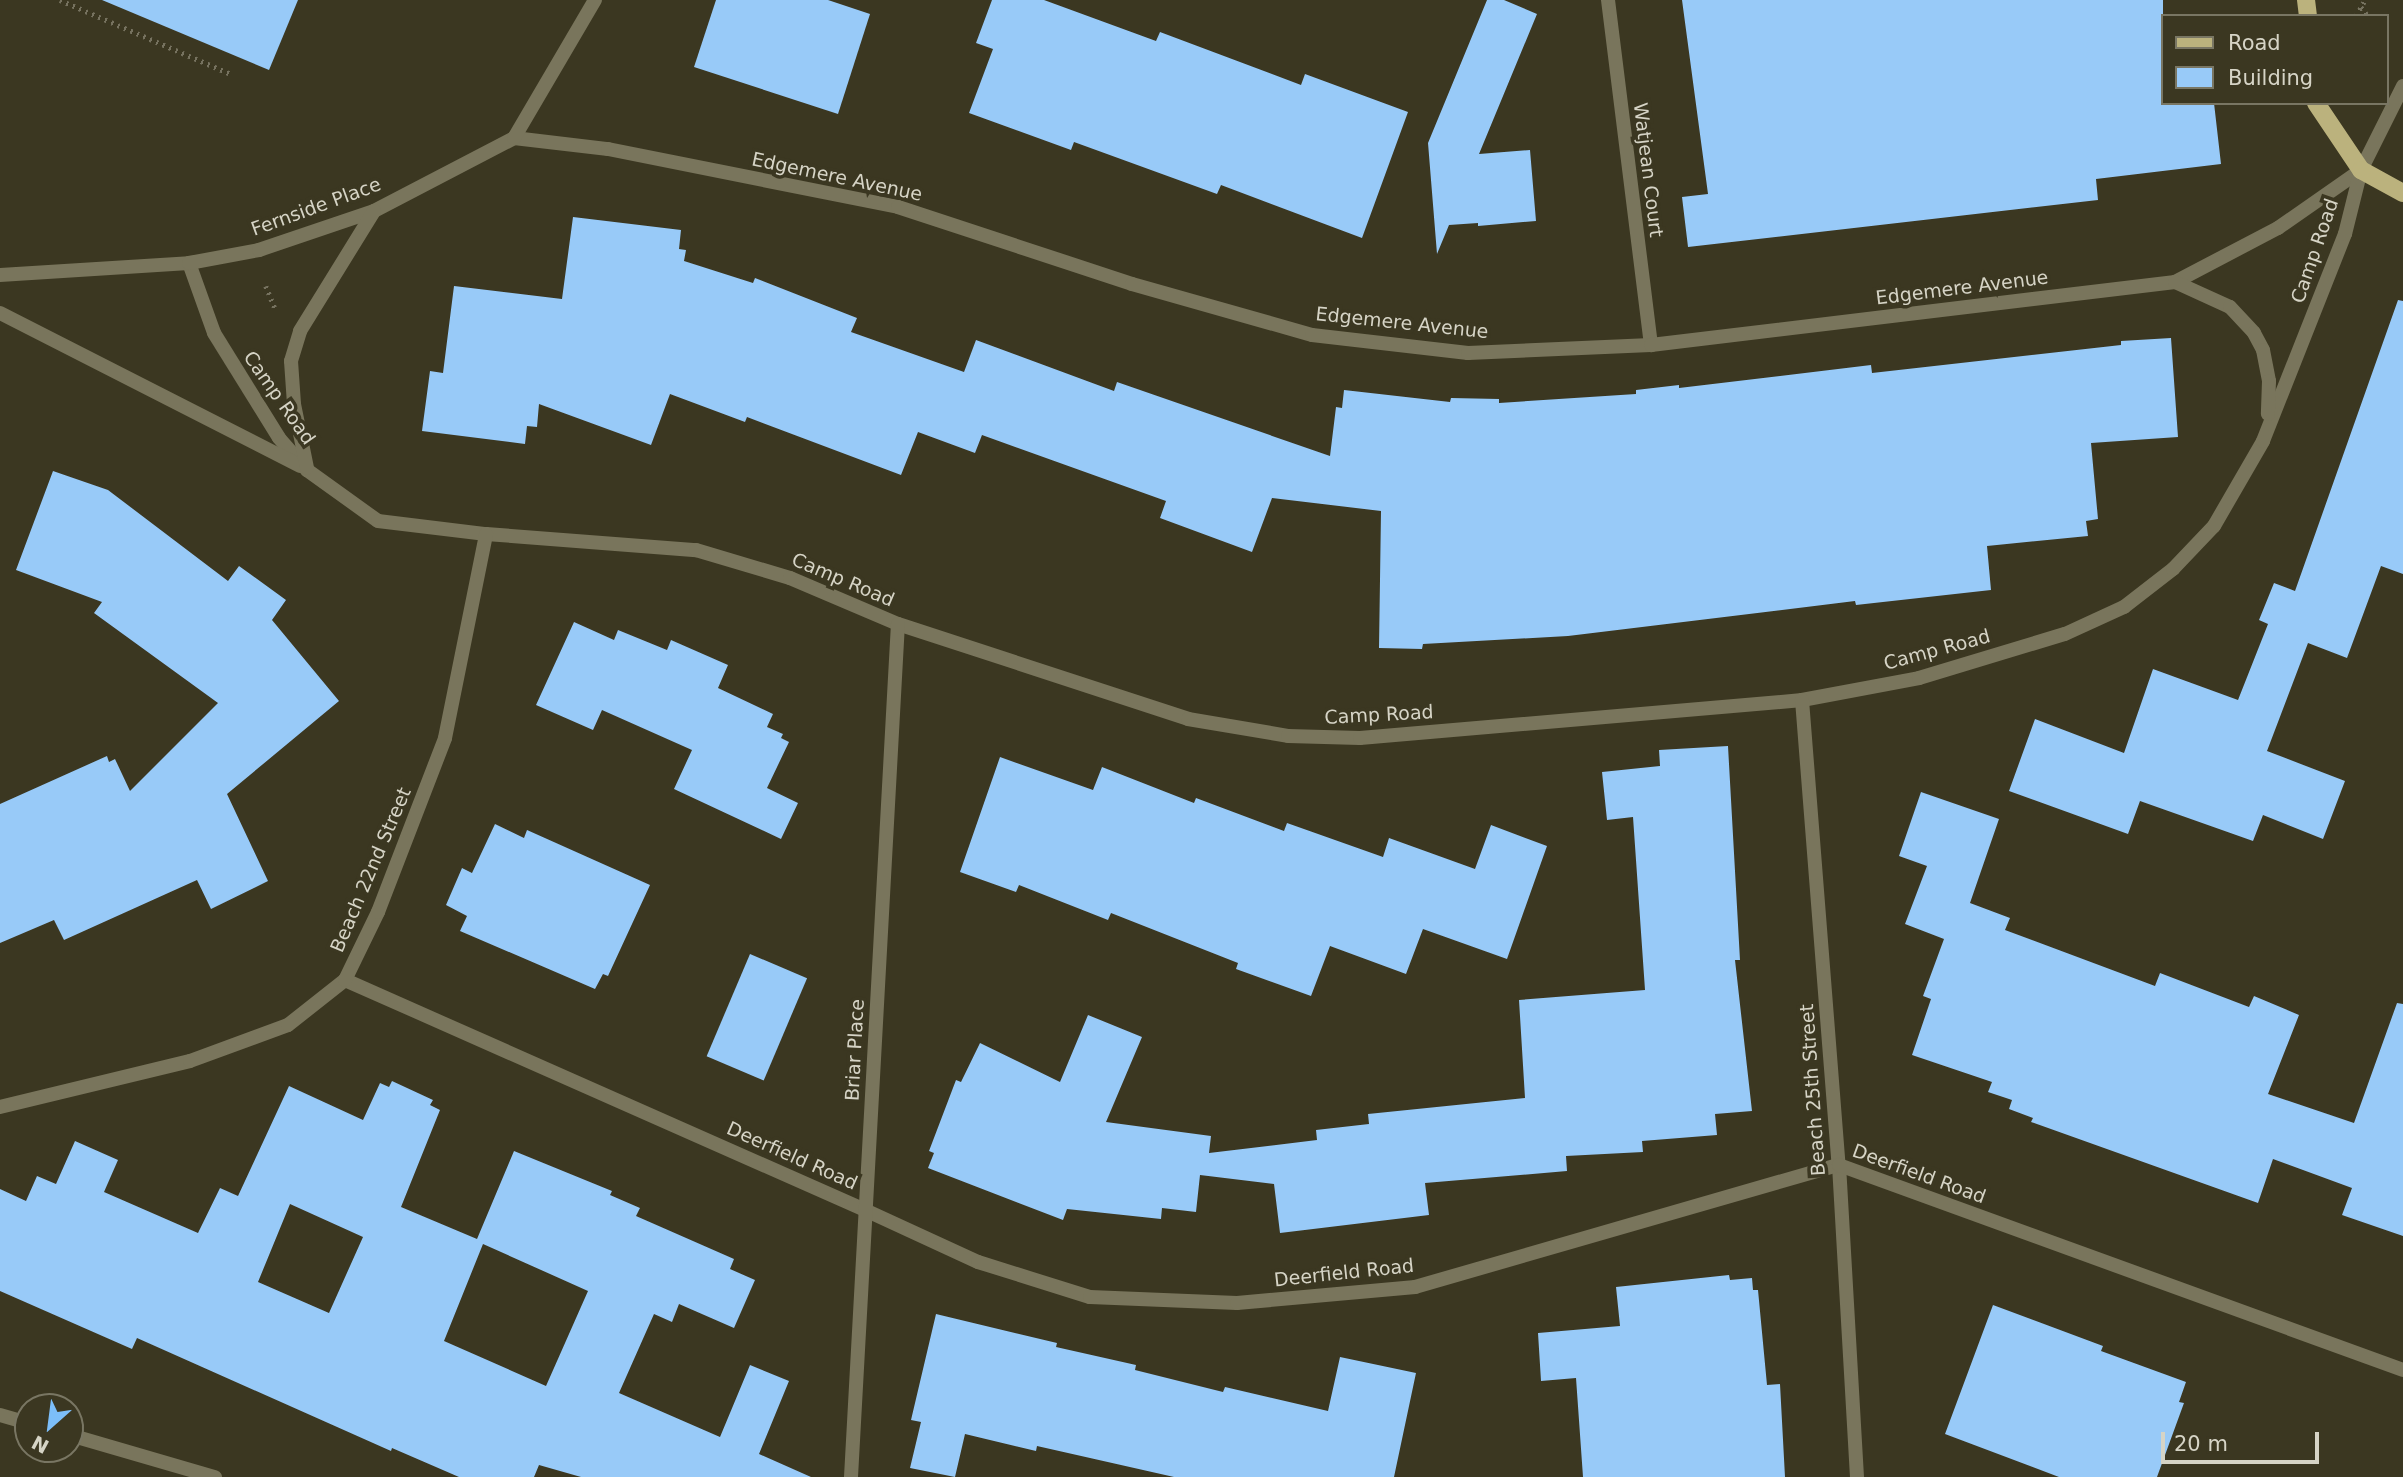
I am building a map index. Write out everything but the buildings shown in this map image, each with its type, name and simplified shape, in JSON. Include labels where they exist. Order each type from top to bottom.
[{"type":"main road","points":[[2317,105],[2361,170],[2403,192]]},
{"type":"street","points":[[514,138],[596,0]]},
{"type":"street","name":"Watjean Court","points":[[1608,0],[1651,345]]},
{"type":"street","name":"Camp Road","points":[[189,263],[214,333],[279,438],[307,470],[378,521],[486,534],[696,550],[790,578],[898,624],[1188,719],[1288,736],[1360,738],[1802,700],[1919,678],[2064,634],[2124,607],[2173,569],[2214,526],[2263,441],[2345,234],[2361,170],[2403,86]]},
{"type":"street","name":"Fernside Place","points":[[0,275],[189,263],[258,250],[374,211],[514,138]]},
{"type":"street","name":"Edgemere Avenue","points":[[514,138],[608,149],[898,207],[1132,284],[1312,335],[1468,353],[1651,345],[2175,282],[2278,228],[2361,170]]},
{"type":"street","points":[[307,470],[293,404],[291,361],[300,331],[374,211]]},
{"type":"street","points":[[2175,282],[2230,307],[2254,332],[2263,350],[2269,381],[2270,403],[2263,441]]},
{"type":"street","points":[[0,313],[307,470]]},
{"type":"street","name":"Beach 22nd Street","points":[[0,1107],[202,1057],[288,1025],[345,980],[378,912],[445,738],[486,534]]},
{"type":"street","name":"Briar Place","points":[[851,1477],[898,624]]},
{"type":"street","name":"Beach 25th Street","points":[[1802,700],[1839,1165],[1857,1477]]},
{"type":"street","name":"Deerfield Road","points":[[345,980],[978,1262],[1090,1297],[1237,1303],[1415,1287],[1839,1165],[2403,1370]]},
{"type":"street","points":[[84,1439],[215,1477]]},
{"type":"path","points":[[60,0],[231,74]]},
{"type":"path","points":[[2357,14],[2365,0]]},
{"type":"path","points":[[2361,8],[2366,14]]}]
